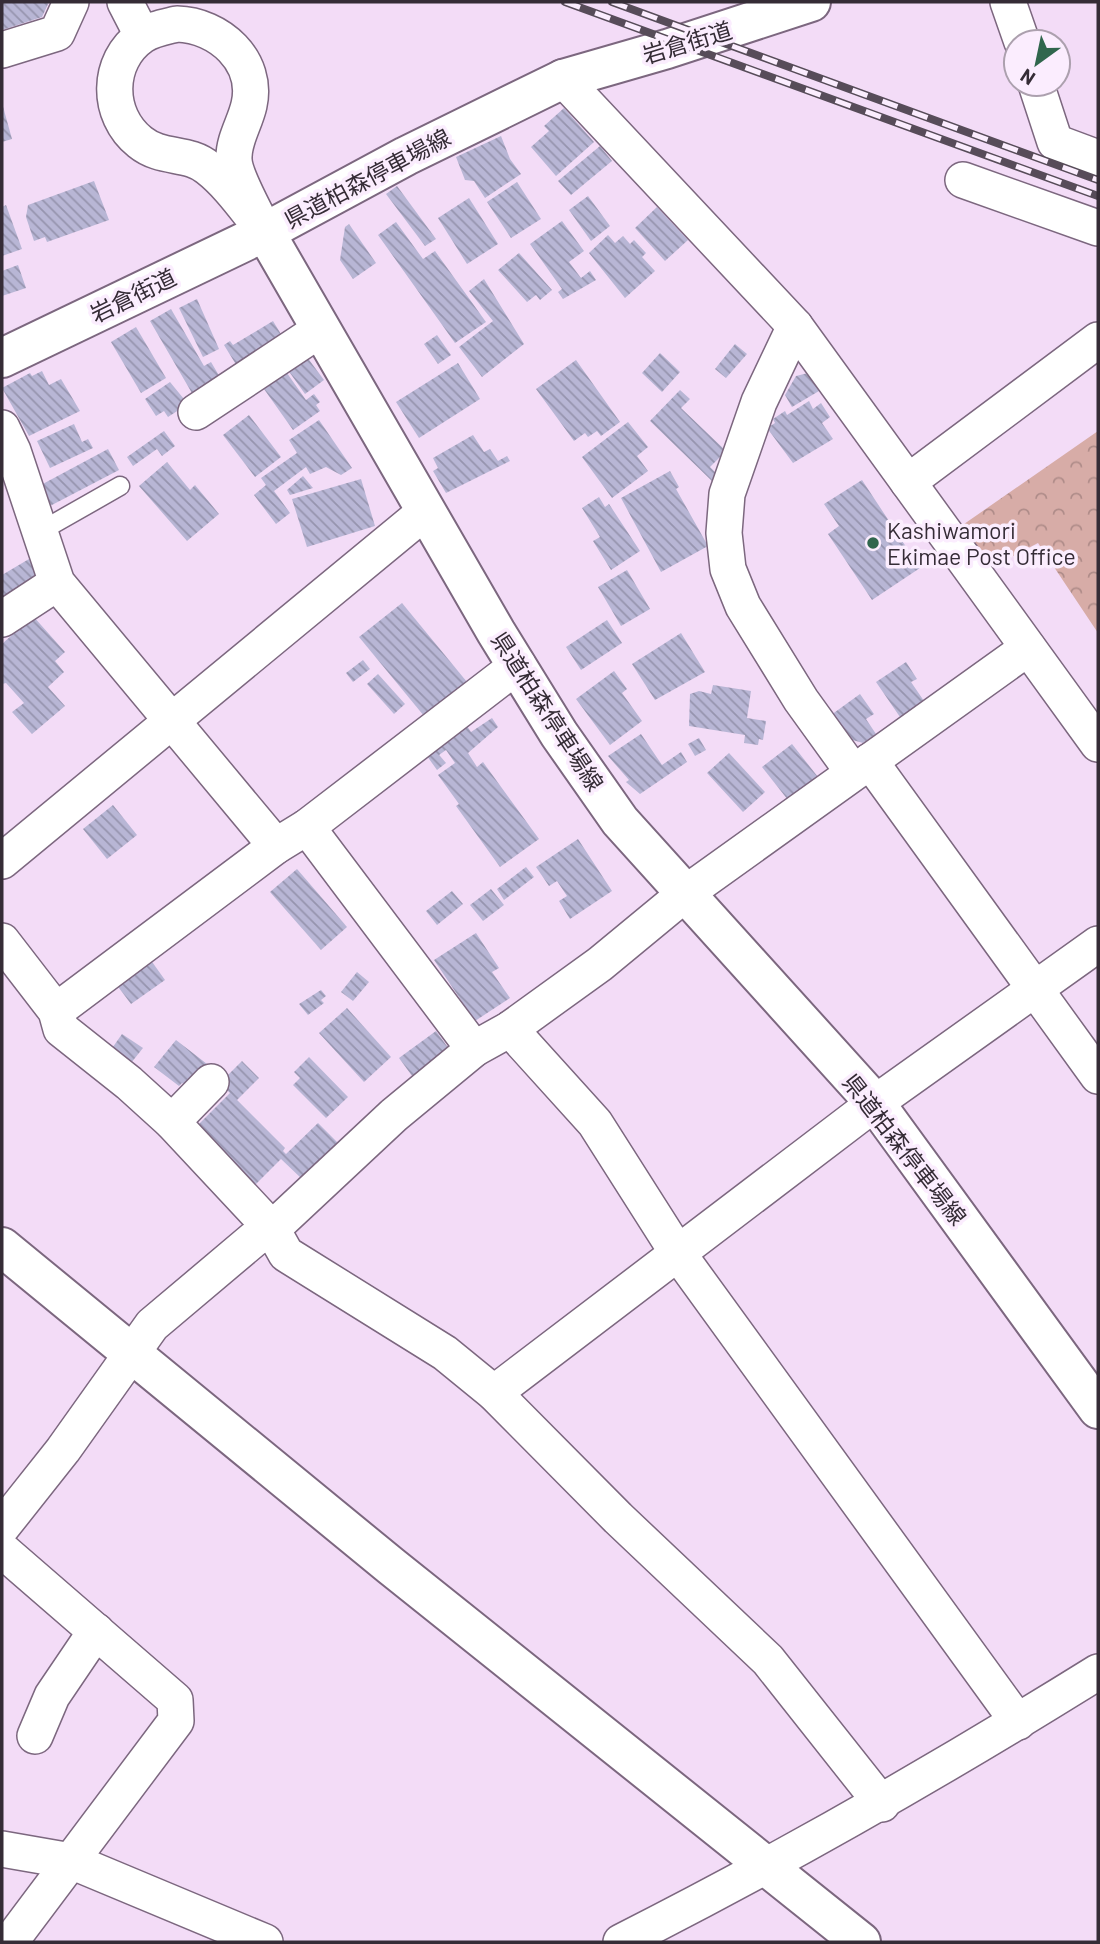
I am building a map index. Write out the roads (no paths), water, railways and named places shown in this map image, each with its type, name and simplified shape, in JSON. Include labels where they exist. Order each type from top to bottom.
[{"type":"main road","name":"岩倉街道","points":[[563,79],[667,49],[811,2]]},
{"type":"main road","name":"県道柏森停車場線","points":[[563,79],[465,125],[265,232],[559,734],[620,821],[875,1103],[1098,1409]]},
{"type":"main road","name":"岩倉街道","points":[[2,355],[265,232]]},
{"type":"main road","points":[[2,1247],[766,1869],[861,1942]]},
{"type":"street","points":[[2,50],[57,33],[71,2]]},
{"type":"street","points":[[125,2],[142,35]]},
{"type":"street","points":[[1008,2],[1017,28]]},
{"type":"street","points":[[177,24],[199,26],[229,43],[241,58],[247,74],[249,105],[237,137],[233,160],[265,232],[207,166],[186,157],[161,155],[141,142],[124,124],[113,89],[116,74],[124,55],[142,35],[177,24]]},
{"type":"street","points":[[563,79],[795,326],[1098,744]]},
{"type":"street","points":[[1041,98],[1055,142],[1098,158]]},
{"type":"street","points":[[962,180],[1098,228]]},
{"type":"street","points":[[795,326],[759,401],[727,494],[724,533],[728,569],[743,606],[802,700],[861,767],[1037,989],[1098,1076]]},
{"type":"street","points":[[195,412],[321,329]]},
{"type":"street","points":[[908,482],[1098,340]]},
{"type":"street","points":[[2,428],[41,531],[57,583],[170,722],[276,846]]},
{"type":"street","points":[[2,861],[426,511]]},
{"type":"street","points":[[2,619],[57,583]]},
{"type":"street","points":[[2,1527],[152,1325],[254,1240],[271,1229],[394,1115],[474,1049],[510,1029],[600,964],[686,893],[1028,648]]},
{"type":"street","points":[[56,1011],[276,846],[307,827],[518,665]]},
{"type":"street","points":[[307,827],[474,1049]]},
{"type":"street","points":[[2,941],[56,1011],[61,1029],[129,1083],[172,1122],[271,1229],[285,1254],[445,1353],[494,1394],[618,1518],[768,1660],[881,1804]]},
{"type":"street","points":[[494,1394],[875,1103],[1098,944]]},
{"type":"street","points":[[510,1029],[595,1123],[677,1252],[1018,1722]]},
{"type":"street","points":[[172,1122],[211,1082]]},
{"type":"street","points":[[2,1550],[175,1699],[176,1721],[10,1942]]},
{"type":"street","points":[[34,1736],[52,1696],[96,1631]]},
{"type":"street","points":[[621,1942],[766,1869],[881,1804],[1098,1672]]},
{"type":"street","points":[[2,1849],[71,1861],[265,1942]]},
{"type":"lane","points":[[41,531],[120,486]]},
{"type":"railway","points":[[565,2],[1098,196]]},
{"type":"railway","points":[[612,2],[1098,180]]},
{"type":"place","name":"Kashiwamori Ekimae Post Office","points":[[873,543]]}]
